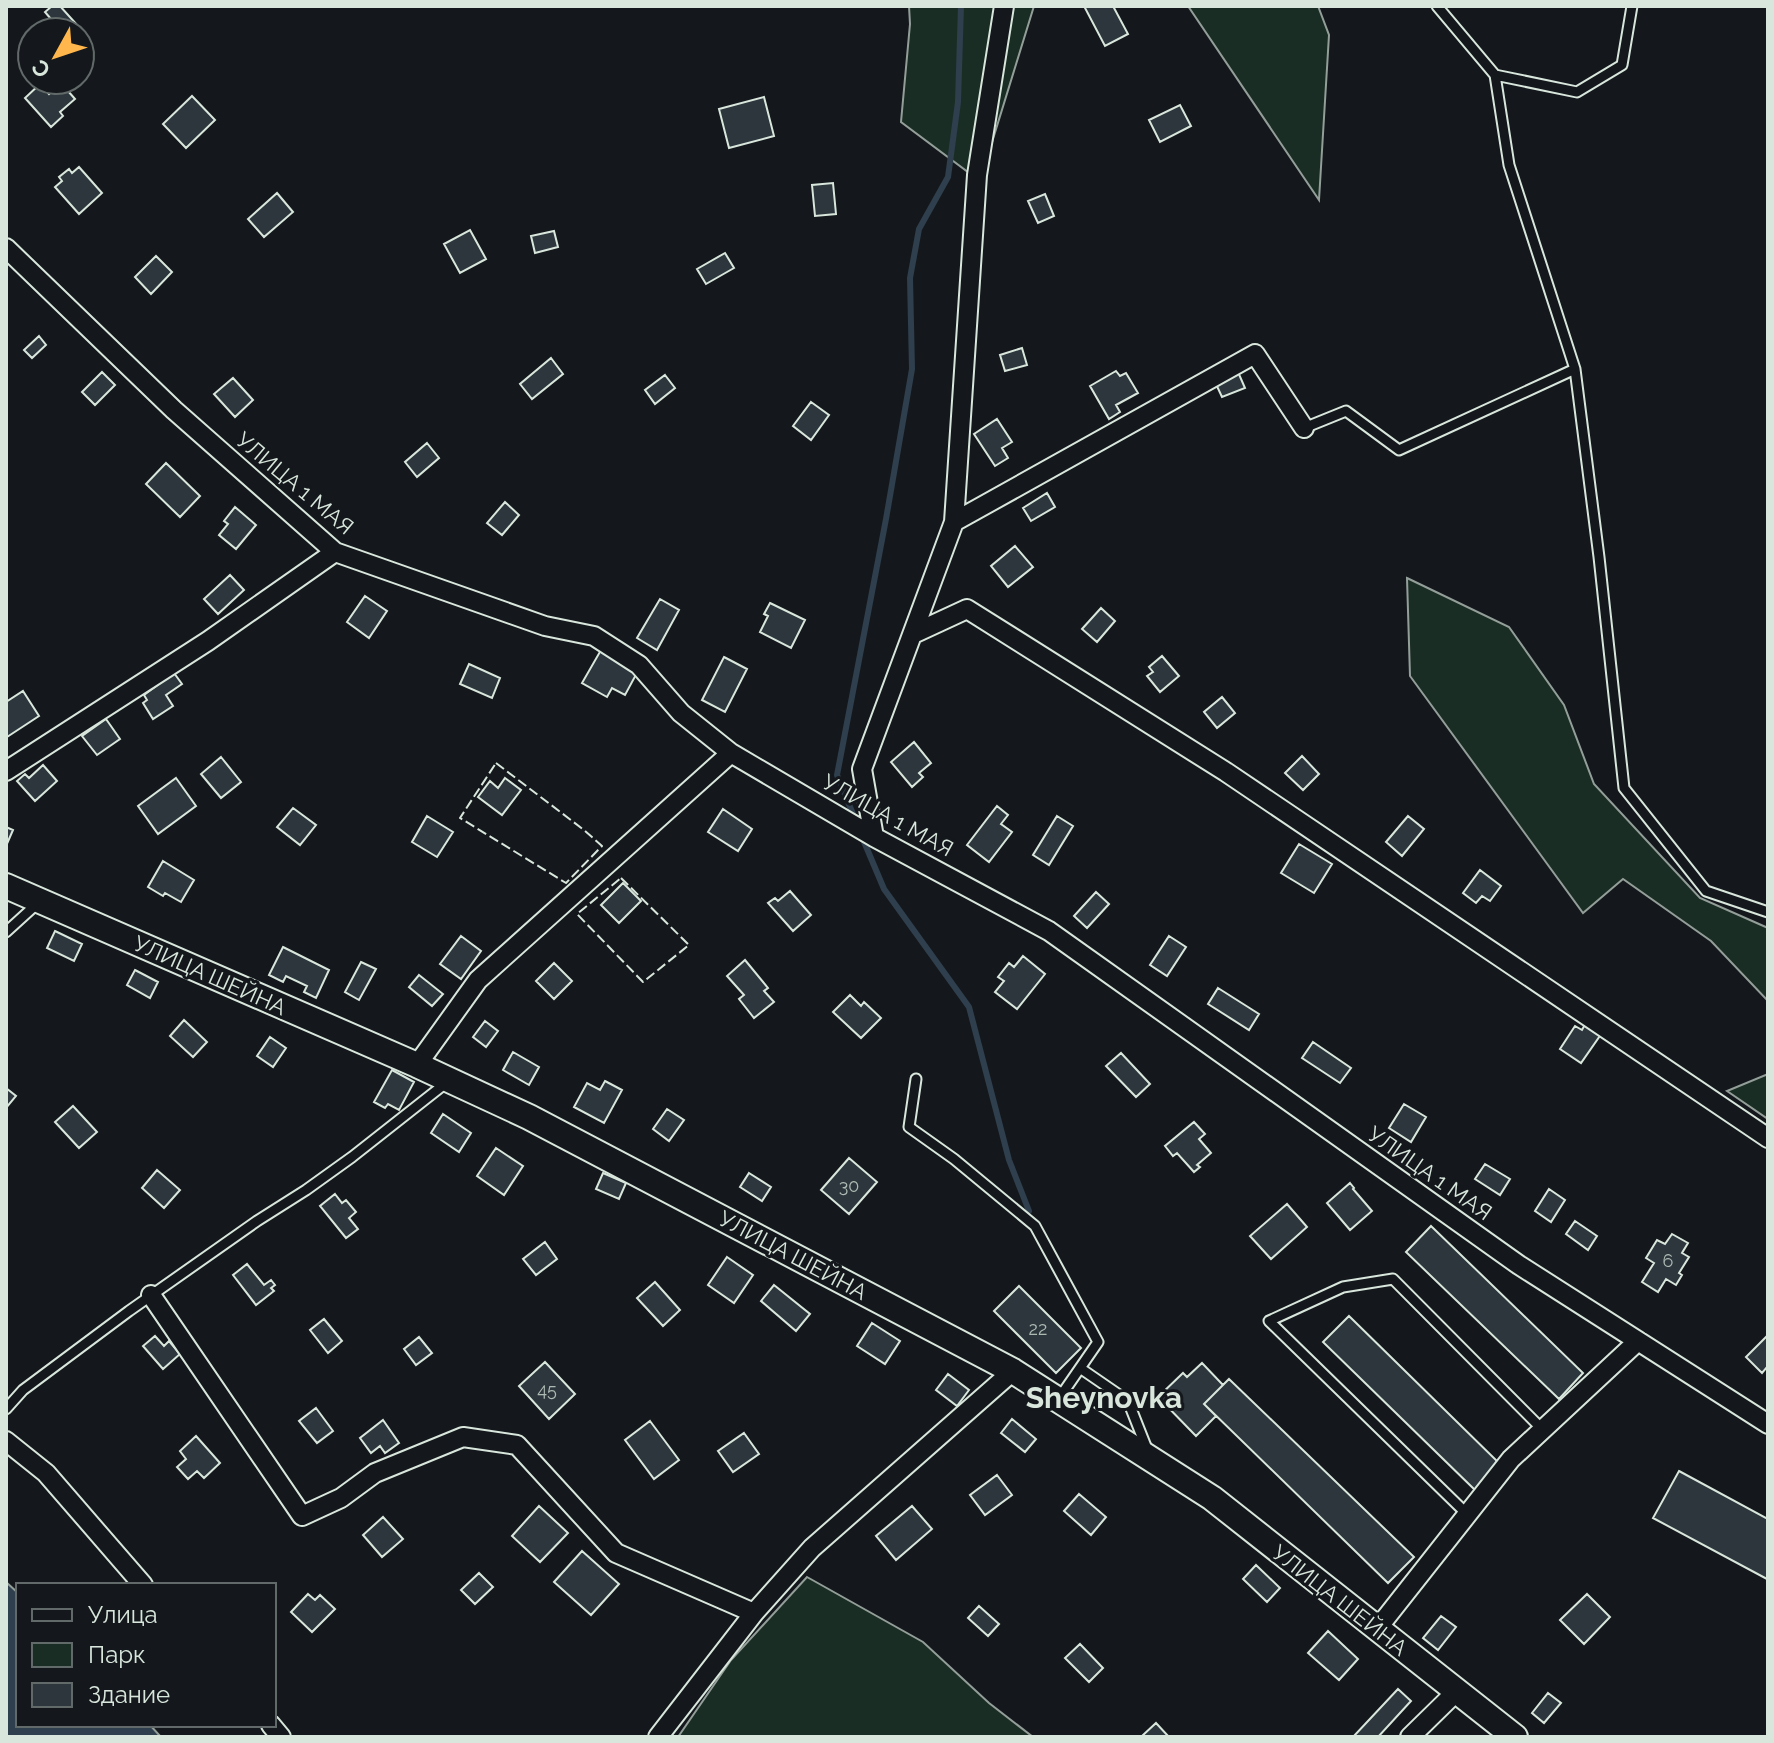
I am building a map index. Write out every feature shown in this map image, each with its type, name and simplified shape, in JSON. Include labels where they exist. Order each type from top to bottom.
[{"type":"street","points":[[874,837],[862,769],[954,522],[977,175],[1004,6]]},
{"type":"street","name":"УЛИЦА 1 МАЯ","points":[[6,248],[174,410],[335,552],[545,626],[594,636],[639,665],[681,713],[731,753],[874,837],[1049,931],[1519,1265],[1768,1424]]},
{"type":"street","points":[[954,522],[1255,354],[1304,428]]},
{"type":"street","points":[[6,771],[208,641],[335,552]]},
{"type":"street","points":[[913,634],[967,609],[1226,772],[1768,1138]]},
{"type":"street","points":[[417,1065],[478,980],[731,753]]},
{"type":"street","name":"УЛИЦА ШЕЙНА","points":[[6,886],[529,1117],[1013,1371],[1212,1498],[1515,1737]]},
{"type":"street","points":[[151,1295],[302,1516],[341,1498],[375,1473],[463,1437],[517,1445],[616,1553],[754,1613]]},
{"type":"street","points":[[1377,1629],[1511,1459],[1638,1341]]},
{"type":"street","points":[[658,1737],[754,1613],[812,1548],[1013,1371]]},
{"type":"street","points":[[6,1441],[46,1473],[141,1583]]},
{"type":"street","points":[[1410,1737],[1457,1691]]},
{"type":"lane","points":[[1437,6],[1495,75],[1509,165],[1575,369],[1624,788],[1706,891],[1768,912]]},
{"type":"lane","points":[[1495,75],[1577,92],[1622,65],[1632,6]]},
{"type":"lane","points":[[1304,428],[1346,411],[1399,450],[1575,369]]},
{"type":"lane","points":[[6,932],[40,901]]},
{"type":"lane","points":[[916,1079],[909,1127],[954,1159],[1035,1226],[1098,1342],[1058,1400]]},
{"type":"lane","points":[[6,1409],[23,1390],[151,1295],[318,1182],[450,1080]]},
{"type":"lane","points":[[1468,1515],[1269,1321],[1343,1287],[1393,1279],[1543,1430]]},
{"type":"lane","points":[[1080,1368],[1128,1401],[1151,1460]]},
{"type":"green space","points":[[909,6],[1034,6],[980,181],[901,122]]},
{"type":"green space","points":[[1188,6],[1318,6],[1329,35],[1319,200]]},
{"type":"green space","points":[[1407,578],[1509,627],[1564,705],[1594,784],[1700,898],[1768,928],[1768,1001],[1711,941],[1623,879],[1583,913],[1410,676]]},
{"type":"green space","points":[[1768,1074],[1768,1119],[1727,1091]]},
{"type":"green space","points":[[807,1577],[923,1642],[989,1703],[1033,1737],[678,1737],[731,1660]]},
{"type":"water","points":[[6,1582],[16,1591],[16,1727],[152,1727],[161,1737],[6,1737]]},
{"type":"building","points":[[52,6],[60,6],[69,16],[48,16],[45,12]]},
{"type":"building","points":[[1084,6],[1113,6],[1128,34],[1105,46]]},
{"type":"building","points":[[72,96],[75,99],[60,112],[63,116],[51,127],[25,98]]},
{"type":"building","points":[[192,96],[215,120],[186,148],[163,124]]},
{"type":"building","points":[[764,97],[774,136],[729,148],[719,109]]},
{"type":"building","points":[[1180,105],[1191,126],[1160,142],[1149,120]]},
{"type":"building","points":[[79,167],[102,193],[79,214],[55,187],[62,181],[59,177],[69,169],[72,173]]},
{"type":"building","points":[[833,183],[836,214],[815,216],[812,185]]},
{"type":"building","points":[[277,193],[293,212],[264,237],[248,219]]},
{"type":"building","points":[[1045,194],[1054,216],[1038,223],[1028,201]]},
{"type":"building","points":[[470,230],[486,259],[460,273],[444,244]]},
{"type":"building","points":[[554,231],[558,247],[535,253],[531,236]]},
{"type":"building","points":[[725,253],[734,268],[706,284],[697,269]]},
{"type":"building","points":[[156,256],[172,272],[151,294],[135,277]]},
{"type":"building","points":[[39,336],[46,345],[32,358],[24,350]]},
{"type":"building","points":[[1022,348],[1027,365],[1005,371],[1000,355]]},
{"type":"building","points":[[551,358],[563,374],[532,399],[520,384]]},
{"type":"building","points":[[1116,371],[1120,376],[1126,373],[1138,393],[1116,405],[1120,412],[1109,419],[1090,386]]},
{"type":"building","points":[[102,372],[115,385],[95,405],[82,392]]},
{"type":"building","points":[[1238,372],[1245,388],[1222,397],[1215,382]]},
{"type":"building","points":[[665,375],[675,388],[655,404],[645,390]]},
{"type":"building","points":[[233,378],[253,400],[235,417],[214,394]]},
{"type":"building","points":[[811,402],[829,415],[811,440],[793,426]]},
{"type":"building","points":[[997,419],[1012,442],[1002,448],[1008,458],[995,466],[974,434]]},
{"type":"building","points":[[427,443],[439,458],[417,477],[405,462]]},
{"type":"building","points":[[166,463],[200,496],[180,517],[146,484]]},
{"type":"building","points":[[1047,493],[1055,507],[1031,521],[1023,508]]},
{"type":"building","points":[[505,502],[519,515],[502,535],[487,523]]},
{"type":"building","points":[[235,507],[256,525],[236,549],[219,535],[228,524],[224,521]]},
{"type":"building","points":[[1015,546],[1033,567],[1008,587],[991,566]]},
{"type":"building","points":[[230,575],[244,590],[218,614],[204,599]]},
{"type":"building","points":[[365,596],[387,611],[369,638],[347,622]]},
{"type":"building","points":[[660,599],[679,610],[657,650],[637,638]]},
{"type":"building","points":[[770,603],[805,620],[791,648],[760,632]]},
{"type":"building","points":[[1101,608],[1115,621],[1097,642],[1082,629]]},
{"type":"building","points":[[601,650],[638,671],[625,695],[612,688],[607,697],[582,683]]},
{"type":"building","points":[[1162,656],[1179,676],[1160,692],[1147,676],[1153,672],[1149,667]]},
{"type":"building","points":[[724,657],[747,669],[725,712],[702,700]]},
{"type":"building","points":[[469,664],[500,678],[492,698],[460,684]]},
{"type":"building","points":[[174,673],[182,684],[166,695],[173,706],[153,719],[143,703],[147,700],[144,695]]},
{"type":"building","points":[[23,691],[39,716],[7,737],[6,702]]},
{"type":"building","points":[[1222,697],[1235,713],[1217,728],[1204,712]]},
{"type":"building","points":[[106,719],[120,739],[97,755],[82,736]]},
{"type":"building","points":[[914,742],[931,763],[919,773],[923,777],[912,787],[891,762]]},
{"type":"building","points":[[1302,756],[1319,774],[1303,790],[1285,773]]},
{"type":"building","points":[[221,757],[241,782],[221,798],[201,774]]},
{"type":"building","points":[[43,765],[57,781],[35,801],[17,781],[25,774],[29,778]]},
{"type":"building","points":[[176,778],[196,806],[158,834],[138,806]]},
{"type":"building","points":[[505,778],[521,790],[502,815],[478,797],[490,781],[498,788]]},
{"type":"building","points":[[997,806],[1008,815],[1001,824],[1012,832],[989,862],[967,845]]},
{"type":"building","points":[[293,808],[316,825],[300,845],[277,827]]},
{"type":"building","points":[[723,809],[752,829],[738,851],[708,832]]},
{"type":"building","points":[[427,816],[453,832],[437,857],[412,842]]},
{"type":"building","points":[[1057,816],[1073,826],[1049,865],[1033,855]]},
{"type":"building","points":[[1408,816],[1424,829],[1402,856],[1386,842]]},
{"type":"building","points":[[6,827],[13,830],[6,846]]},
{"type":"building","points":[[1299,844],[1332,864],[1314,893],[1281,873]]},
{"type":"building","points":[[163,861],[194,880],[181,902],[148,887]]},
{"type":"building","points":[[1480,870],[1501,886],[1490,901],[1482,896],[1476,903],[1463,893]]},
{"type":"building","points":[[623,883],[641,901],[619,923],[601,905]]},
{"type":"building","points":[[790,891],[811,915],[793,931],[768,903],[775,898],[778,901]]},
{"type":"building","points":[[1096,892],[1109,904],[1087,928],[1074,916]]},
{"type":"building","points":[[55,931],[82,944],[74,961],[47,948]]},
{"type":"building","points":[[461,936],[481,951],[461,979],[440,964]]},
{"type":"building","points":[[1169,936],[1186,947],[1167,976],[1150,965]]},
{"type":"building","points":[[283,947],[329,970],[316,998],[304,992],[307,986],[286,976],[283,982],[269,975]]},
{"type":"building","points":[[1023,956],[1045,974],[1017,1009],[995,992],[1004,981],[998,977],[1009,963],[1014,967]]},
{"type":"building","points":[[745,960],[768,988],[764,991],[774,1002],[754,1018],[739,999],[744,995],[727,976]]},
{"type":"building","points":[[361,962],[376,969],[359,1000],[345,992]]},
{"type":"building","points":[[554,963],[572,981],[554,999],[536,981]]},
{"type":"building","points":[[135,970],[158,982],[150,998],[127,985]]},
{"type":"building","points":[[419,975],[443,994],[432,1006],[409,987]]},
{"type":"building","points":[[1218,988],[1259,1014],[1249,1030],[1208,1004]]},
{"type":"building","points":[[850,995],[861,1006],[864,1002],[881,1018],[861,1038],[833,1012]]},
{"type":"building","points":[[1588,1019],[1604,1030],[1581,1063],[1560,1049],[1575,1026],[1582,1030]]},
{"type":"building","points":[[184,1020],[207,1042],[193,1057],[170,1036]]},
{"type":"building","points":[[485,1021],[498,1031],[486,1047],[473,1037]]},
{"type":"building","points":[[270,1037],[286,1048],[273,1067],[257,1056]]},
{"type":"building","points":[[1313,1042],[1351,1068],[1340,1083],[1302,1058]]},
{"type":"building","points":[[513,1052],[539,1067],[529,1085],[503,1070]]},
{"type":"building","points":[[1121,1053],[1150,1084],[1136,1097],[1106,1066]]},
{"type":"building","points":[[392,1070],[414,1082],[399,1110],[374,1102]]},
{"type":"building","points":[[605,1081],[622,1090],[604,1123],[574,1107],[587,1083],[600,1090]]},
{"type":"building","points":[[6,1088],[16,1096],[6,1108]]},
{"type":"building","points":[[1404,1104],[1426,1117],[1411,1142],[1389,1128]]},
{"type":"building","points":[[73,1106],[97,1132],[79,1148],[55,1122]]},
{"type":"building","points":[[667,1109],[684,1120],[669,1141],[653,1129]]},
{"type":"building","points":[[443,1114],[471,1133],[459,1152],[431,1133]]},
{"type":"building","points":[[1194,1122],[1205,1134],[1199,1139],[1211,1153],[1197,1165],[1200,1167],[1194,1172],[1177,1153],[1173,1156],[1165,1146]]},
{"type":"building","points":[[496,1148],[523,1166],[504,1195],[477,1176]]},
{"type":"building","points":[[849,1158],[877,1182],[849,1214],[821,1190]]},
{"type":"building","points":[[1485,1164],[1510,1179],[1500,1195],[1475,1179]]},
{"type":"building","points":[[157,1170],[180,1190],[164,1208],[142,1188]]},
{"type":"building","points":[[603,1173],[626,1183],[619,1199],[596,1189]]},
{"type":"building","points":[[749,1173],[771,1187],[762,1201],[740,1187]]},
{"type":"building","points":[[1350,1183],[1372,1211],[1350,1230],[1327,1203]]},
{"type":"building","points":[[1549,1189],[1565,1200],[1551,1222],[1535,1211]]},
{"type":"building","points":[[335,1194],[342,1203],[346,1200],[356,1212],[349,1218],[358,1229],[346,1238],[320,1206]]},
{"type":"building","points":[[1287,1204],[1307,1227],[1271,1259],[1250,1236]]},
{"type":"building","points":[[1575,1221],[1597,1236],[1588,1250],[1566,1234]]},
{"type":"building","points":[[1431,1226],[1583,1373],[1559,1399],[1406,1252]]},
{"type":"building","points":[[1672,1234],[1688,1243],[1682,1253],[1689,1257],[1676,1285],[1666,1279],[1658,1292],[1642,1282],[1654,1263],[1646,1258],[1657,1240],[1665,1244]]},
{"type":"building","points":[[545,1242],[557,1259],[536,1275],[523,1259]]},
{"type":"building","points":[[727,1257],[753,1275],[734,1303],[708,1285]]},
{"type":"building","points":[[247,1264],[264,1285],[271,1280],[275,1285],[271,1288],[274,1291],[256,1305],[233,1275]]},
{"type":"building","points":[[655,1282],[680,1310],[663,1326],[637,1298]]},
{"type":"building","points":[[774,1285],[810,1314],[796,1331],[761,1301]]},
{"type":"building","points":[[1019,1286],[1081,1348],[1056,1373],[994,1311]]},
{"type":"building","points":[[1349,1316],[1500,1464],[1475,1490],[1323,1342]]},
{"type":"building","points":[[324,1319],[342,1341],[328,1353],[310,1330]]},
{"type":"building","points":[[872,1323],[900,1341],[885,1364],[857,1346]]},
{"type":"building","points":[[1768,1335],[1768,1366],[1762,1373],[1746,1357]]},
{"type":"building","points":[[155,1336],[164,1346],[169,1341],[180,1354],[163,1369],[143,1346]]},
{"type":"building","points":[[419,1337],[432,1353],[416,1365],[404,1349]]},
{"type":"building","points":[[545,1362],[575,1394],[549,1419],[519,1386]]},
{"type":"building","points":[[1202,1363],[1223,1385],[1204,1404],[1216,1416],[1196,1436],[1158,1397],[1183,1373],[1187,1377]]},
{"type":"building","points":[[948,1374],[969,1390],[957,1406],[936,1390]]},
{"type":"building","points":[[1229,1379],[1414,1557],[1388,1583],[1204,1404]]},
{"type":"building","points":[[316,1408],[333,1431],[317,1443],[299,1421]]},
{"type":"building","points":[[1012,1419],[1036,1439],[1025,1452],[1001,1433]]},
{"type":"building","points":[[383,1420],[399,1443],[385,1453],[380,1446],[371,1453],[360,1438]]},
{"type":"building","points":[[650,1421],[679,1460],[654,1479],[625,1440]]},
{"type":"building","points":[[744,1433],[759,1454],[733,1472],[718,1451]]},
{"type":"building","points":[[196,1436],[220,1463],[204,1478],[197,1471],[188,1479],[177,1467],[186,1459],[180,1451]]},
{"type":"building","points":[[1679,1471],[1768,1519],[1767,1579],[1653,1518]]},
{"type":"building","points":[[997,1475],[1012,1495],[985,1515],[970,1495]]},
{"type":"building","points":[[1079,1494],[1106,1517],[1091,1535],[1064,1511]]},
{"type":"building","points":[[539,1506],[568,1533],[540,1562],[512,1536]]},
{"type":"building","points":[[912,1506],[932,1529],[896,1560],[876,1536]]},
{"type":"building","points":[[383,1517],[403,1539],[382,1557],[363,1535]]},
{"type":"building","points":[[582,1551],[619,1584],[591,1615],[554,1582]]},
{"type":"building","points":[[1256,1565],[1280,1588],[1267,1602],[1243,1579]]},
{"type":"building","points":[[479,1573],[493,1587],[475,1604],[461,1590]]},
{"type":"building","points":[[308,1594],[315,1600],[320,1595],[335,1609],[312,1632],[291,1612]]},
{"type":"building","points":[[1587,1594],[1610,1617],[1584,1644],[1560,1620]]},
{"type":"building","points":[[979,1606],[999,1624],[988,1636],[968,1618]]},
{"type":"building","points":[[1441,1616],[1456,1627],[1438,1650],[1423,1638]]},
{"type":"building","points":[[1328,1631],[1358,1659],[1339,1680],[1308,1653]]},
{"type":"building","points":[[1080,1644],[1103,1668],[1089,1682],[1065,1658]]},
{"type":"building","points":[[1398,1689],[1411,1701],[1378,1737],[1353,1737]]},
{"type":"building","points":[[1548,1693],[1561,1703],[1544,1723],[1532,1713]]},
{"type":"building","points":[[1156,1723],[1169,1737],[1142,1736]]},
{"type":"waterway","points":[[855,819],[837,775],[912,369],[910,278],[919,229],[948,177],[958,102],[961,6]]},
{"type":"waterway","points":[[862,837],[884,889],[969,1007],[1009,1160],[1029,1211]]},
{"type":"fence","points":[[496,763],[602,846],[566,883],[460,818],[496,763]]},
{"type":"fence","points":[[621,878],[689,945],[643,982],[577,914],[621,878]]},
{"type":"district","name":"Sheynovka","points":[[1104,1398]]}]
